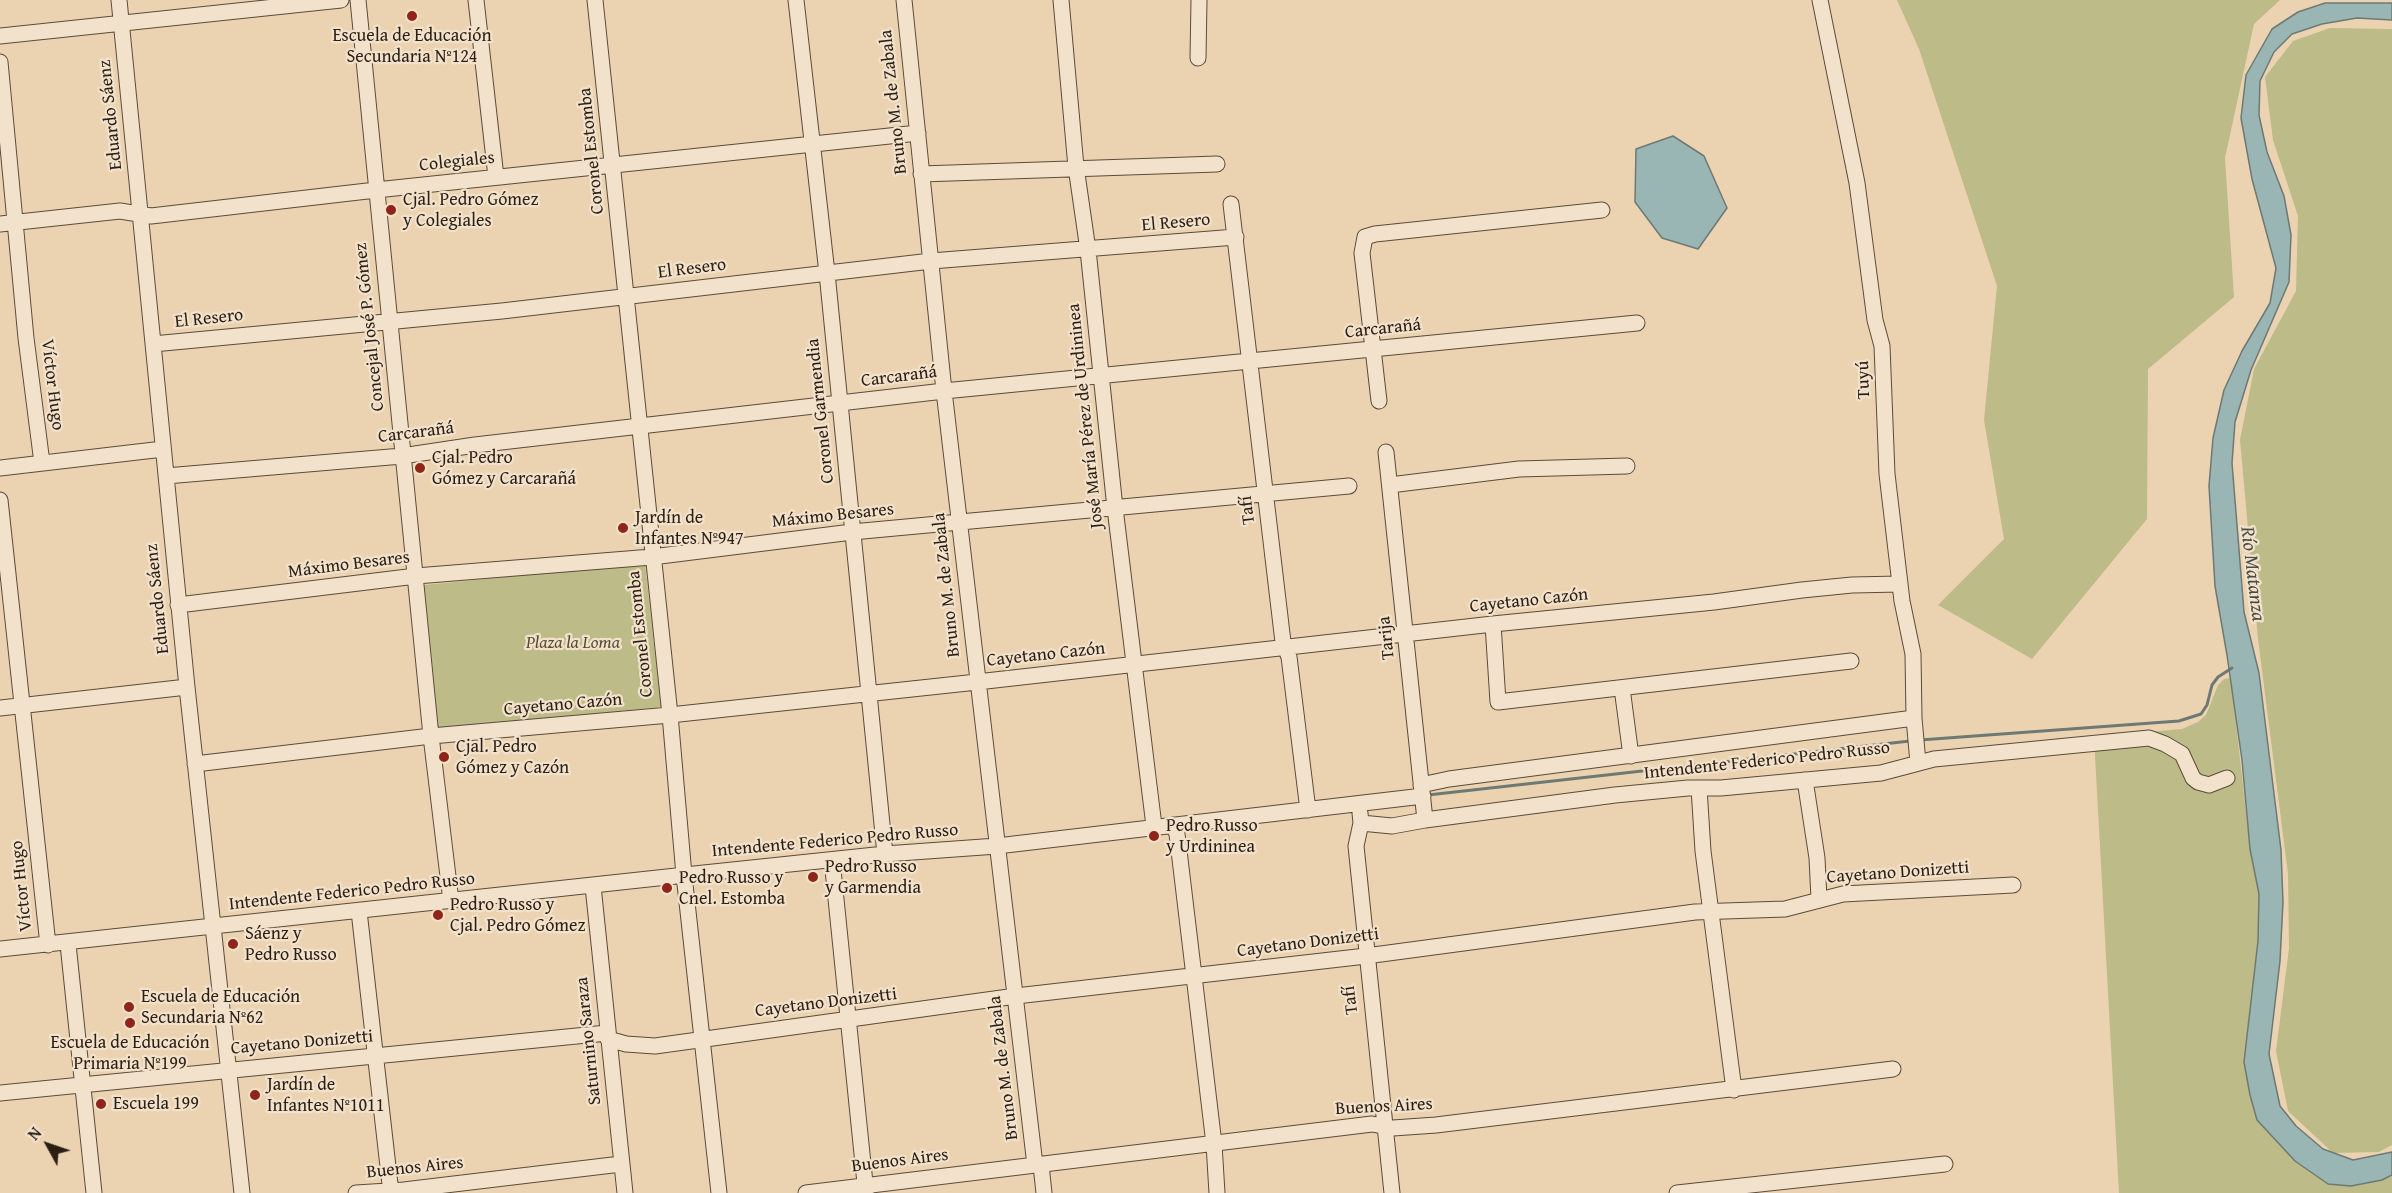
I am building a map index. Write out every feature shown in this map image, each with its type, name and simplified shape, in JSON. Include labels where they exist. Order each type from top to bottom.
[{"type":"street","name":"Eduardo Sáenz","points":[[119,0],[178,605],[242,1193]]},
{"type":"street","points":[[0,36],[341,0]]},
{"type":"street","name":"Concejal José P. Gómez","points":[[358,0],[388,322],[431,736],[452,901]]},
{"type":"street","points":[[476,0],[496,177]]},
{"type":"street","name":"Coronel Estomba","points":[[595,0],[670,715],[684,875],[719,1193]]},
{"type":"street","name":"Coronel Garmendia","points":[[796,0],[827,273],[885,854]]},
{"type":"street","name":"Bruno M. de Zabala","points":[[904,0],[944,391],[977,682],[1038,1165]]},
{"type":"street","name":"José María Pérez de Urdininea","points":[[1061,0],[1076,168],[1088,250],[1115,508],[1154,826]]},
{"type":"street","points":[[1198,57],[1199,0]]},
{"type":"street","name":"Tuyú","points":[[1820,0],[1857,183],[1875,320],[1882,346],[1887,474],[1900,584],[1913,654],[1916,748]]},
{"type":"street","name":"Víctor Hugo","points":[[0,62],[26,338],[42,462]]},
{"type":"street","name":"Colegiales","points":[[0,224],[120,211],[141,216],[918,133]]},
{"type":"street","points":[[921,174],[1217,164]]},
{"type":"street","name":"Tafí","points":[[1231,204],[1283,642],[1289,657],[1308,810]]},
{"type":"street","points":[[1379,401],[1362,253],[1365,237],[1375,234],[1602,210]]},
{"type":"street","name":"El Resero","points":[[153,344],[388,322],[931,261],[1236,237]]},
{"type":"street","name":"Carcarañá","points":[[166,476],[402,456],[944,391],[1637,323]]},
{"type":"street","points":[[0,468],[163,449]]},
{"type":"street","name":"Tarija","points":[[1386,452],[1425,820]]},
{"type":"street","points":[[1390,485],[1519,469],[1627,466]]},
{"type":"street","name":"Máximo Besares","points":[[178,605],[416,576],[652,557],[852,532],[1349,486]]},
{"type":"street","name":"Víctor Hugo","points":[[0,500],[48,945]]},
{"type":"street","name":"Cayetano Cazón","points":[[195,764],[431,736],[670,715],[977,682],[1842,586],[1900,584]]},
{"type":"street","points":[[1493,624],[1498,702],[1851,661]]},
{"type":"street","points":[[0,708],[187,687]]},
{"type":"street","points":[[1622,688],[1631,756]]},
{"type":"street","name":"Intendente Federico Pedro Russo","points":[[0,950],[885,854],[997,846],[1358,804],[1422,790],[1449,779],[1914,718]]},
{"type":"street","name":"Intendente Federico Pedro Russo","points":[[1361,823],[1392,826],[1615,795],[1881,773],[1916,748],[1945,758],[2149,738],[2182,754],[2193,778],[2198,782],[2209,785],[2227,778]]},
{"type":"street","points":[[1805,780],[1817,858],[1819,899]]},
{"type":"street","points":[[1699,788],[1703,851],[1734,1090]]},
{"type":"street","name":"Tafí","points":[[1358,804],[1361,823],[1356,846],[1392,1193]]},
{"type":"street","points":[[1173,825],[1177,834],[1194,976],[1214,1144],[1217,1193]]},
{"type":"street","points":[[832,860],[866,1189]]},
{"type":"street","name":"Cayetano Donizetti","points":[[0,1093],[375,1056],[608,1036],[626,1044],[654,1046],[1016,996],[1366,956],[1711,911],[1785,909],[1843,894],[2013,885]]},
{"type":"street","name":"Saturnino Saraza","points":[[594,886],[625,1193]]},
{"type":"street","points":[[359,911],[391,1192]]},
{"type":"street","points":[[68,944],[94,1193]]},
{"type":"street","name":"Buenos Aires","points":[[806,1193],[866,1189],[1038,1165],[1372,1124],[1385,1127],[1436,1125],[1893,1069]]},
{"type":"street","name":"Buenos Aires","points":[[356,1193],[391,1192],[621,1164]]},
{"type":"street","points":[[1677,1193],[1945,1164]]},
{"type":"street","points":[[1038,1165],[1044,1193]]},
{"type":"green space","points":[[1897,0],[2280,0],[2254,24],[2225,158],[2234,297],[2148,369],[2147,519],[2032,659],[1938,605],[2004,539],[1984,420],[1997,286],[1919,49]]},
{"type":"green space","points":[[2330,28],[2392,29],[2392,1145],[2379,1152],[2333,1153],[2288,1111],[2276,1051],[2289,948],[2288,874],[2258,639],[2240,440],[2254,369],[2296,291],[2298,216],[2273,140],[2265,77],[2293,41]]},
{"type":"green space","name":"Plaza la Loma","points":[[645,563],[661,707],[438,729],[424,585]]},
{"type":"green space","points":[[2231,678],[2250,849],[2259,894],[2258,941],[2253,993],[2257,1120],[2381,1180],[2392,1175],[2392,1193],[2119,1193],[2094,737],[2182,729],[2198,722],[2206,715],[2218,685],[2224,679]]},
{"type":"water","points":[[2325,3],[2392,3],[2392,20],[2357,18],[2322,24],[2292,34],[2274,52],[2260,81],[2259,115],[2267,152],[2284,196],[2291,235],[2289,282],[2251,370],[2235,422],[2232,463],[2244,612],[2259,673],[2281,850],[2283,902],[2280,961],[2269,1054],[2280,1106],[2296,1126],[2323,1149],[2353,1160],[2392,1152],[2392,1175],[2382,1180],[2351,1186],[2328,1184],[2295,1161],[2257,1120],[2250,1095],[2244,1062],[2258,941],[2259,894],[2250,849],[2242,760],[2215,586],[2209,486],[2213,438],[2224,390],[2242,351],[2270,303],[2276,268],[2252,179],[2241,118],[2246,75],[2272,29],[2298,12]]},
{"type":"water","points":[[1673,136],[1704,156],[1727,208],[1698,249],[1662,238],[1635,202],[1636,149]]},
{"type":"waterway","points":[[1920,740],[2179,721],[2201,714],[2207,705],[2212,685],[2218,677],[2232,668]]},
{"type":"waterway","points":[[1428,795],[1910,741]]},
{"type":"place","name":"Escuela de Educación Secundaria Nº124","points":[[412,16]]},
{"type":"place","name":"Cjal. Pedro Gómez y Colegiales","points":[[391,210]]},
{"type":"place","name":"Cjal. Pedro Gómez y Carcarañá","points":[[420,468]]},
{"type":"place","name":"Jardín de Infantes Nº947","points":[[623,528]]},
{"type":"place","name":"Cjal. Pedro Gómez y Cazón","points":[[444,757]]},
{"type":"place","name":"Pedro Russo y Urdininea","points":[[1154,836]]},
{"type":"place","name":"Pedro Russo y Garmendia","points":[[813,877]]},
{"type":"place","name":"Pedro Russo y Cnel. Estomba","points":[[667,888]]},
{"type":"place","name":"Pedro Russo y Cjal. Pedro Gómez","points":[[438,915]]},
{"type":"place","name":"Sáenz y Pedro Russo","points":[[233,944]]},
{"type":"place","name":"Escuela de Educación Secundaria Nº62","points":[[129,1007]]},
{"type":"place","name":"Escuela de Educación Primaria Nº199","points":[[130,1023]]},
{"type":"place","name":"Jardín de Infantes Nº1011","points":[[255,1095]]},
{"type":"place","name":"Escuela 199","points":[[101,1104]]},
{"type":"water label","name":"Río Matanza","points":[[2252,574]]}]
